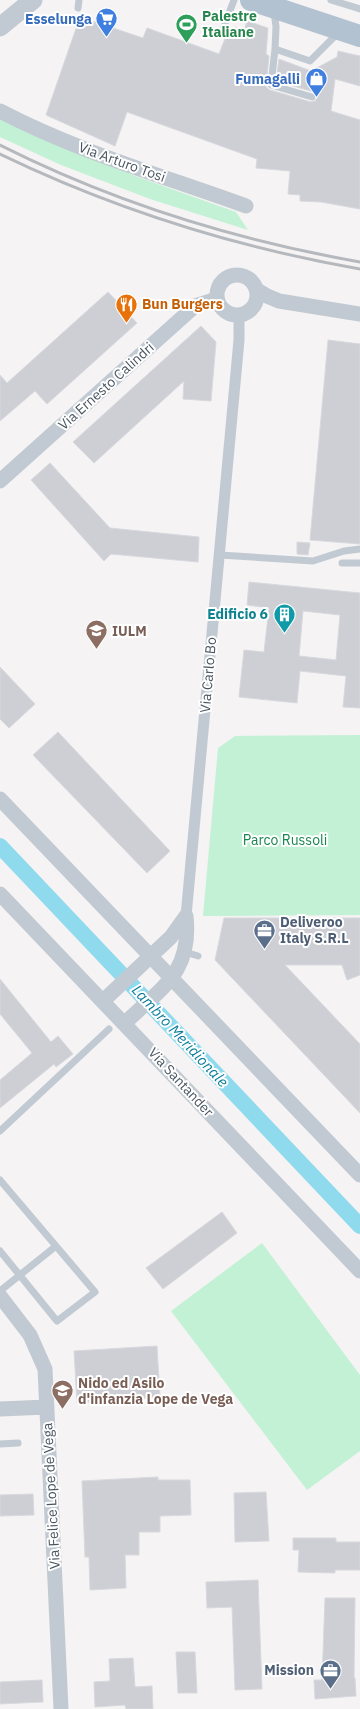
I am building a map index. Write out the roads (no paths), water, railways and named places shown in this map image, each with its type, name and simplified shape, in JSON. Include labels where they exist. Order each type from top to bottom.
[{"type":"main road","points":[[251,0],[274,9],[351,33]]},
{"type":"street","points":[[0,27],[33,0]]},
{"type":"street","name":"Via Arturo Tosi","points":[[0,111],[69,142],[146,172],[246,206]]},
{"type":"street","points":[[257,290],[258,297],[254,307],[247,313],[240,315],[225,312],[217,299],[217,292],[220,284],[225,278],[232,275],[239,275],[248,278],[257,290],[279,301],[360,314]]},
{"type":"street","name":"Via Ernesto Calindri","points":[[0,481],[195,306],[217,299]]},
{"type":"street","name":"Via Carlo Bo","points":[[129,1019],[168,982],[182,961],[191,954],[186,916],[220,555],[240,315]]},
{"type":"street","points":[[0,800],[146,960],[360,1175]]},
{"type":"street","name":"Via Santander","points":[[0,894],[129,1019],[360,1271]]},
{"type":"street","name":"Via Carlo Bo","points":[[107,997],[172,938],[186,916]]},
{"type":"street","name":"Via Felice Lope de Vega","points":[[0,1296],[30,1335],[41,1356],[45,1369],[61,1709]]},
{"type":"street","points":[[0,1409],[47,1407]]},
{"type":"lane","points":[[78,0],[78,8]]},
{"type":"lane","points":[[223,29],[234,0]]},
{"type":"lane","points":[[331,0],[360,9]]},
{"type":"lane","points":[[274,9],[276,27],[271,85],[312,97]]},
{"type":"lane","points":[[275,49],[310,61],[351,33]]},
{"type":"lane","points":[[220,555],[313,561],[344,551],[360,549]]},
{"type":"lane","points":[[342,563],[360,563]]},
{"type":"lane","points":[[0,1131],[109,1029]]},
{"type":"lane","points":[[0,1180],[95,1292],[57,1321],[0,1251]]},
{"type":"lane","points":[[0,1291],[56,1246]]},
{"type":"lane","points":[[0,1444],[18,1443]]},
{"type":"waterway","name":"Lambro Meridionale","points":[[0,846],[360,1226]]},
{"type":"railway","points":[[0,145],[86,184],[176,217],[267,242],[360,262]]},
{"type":"railway","points":[[0,154],[87,192],[176,224],[267,249],[360,269]]},
{"type":"place","name":"Esselunga","points":[[107,38]]},
{"type":"place","name":"Palestre Italiane","points":[[187,44]]},
{"type":"place","name":"Fumagalli","points":[[316,98]]},
{"type":"place","name":"Bun Burgers","points":[[126,324]]},
{"type":"place","name":"Edificio 6","points":[[284,634]]},
{"type":"place","name":"IULM","points":[[96,650]]},
{"type":"place","name":"Deliveroo Italy S.R.L","points":[[264,950]]},
{"type":"place","name":"Nido ed Asilo d'infanzia Lope de Vega","points":[[63,1410]]},
{"type":"place","name":"Mission","points":[[330,1690]]},
{"type":"park label","name":"Parco Russoli","points":[[285,840]]}]
